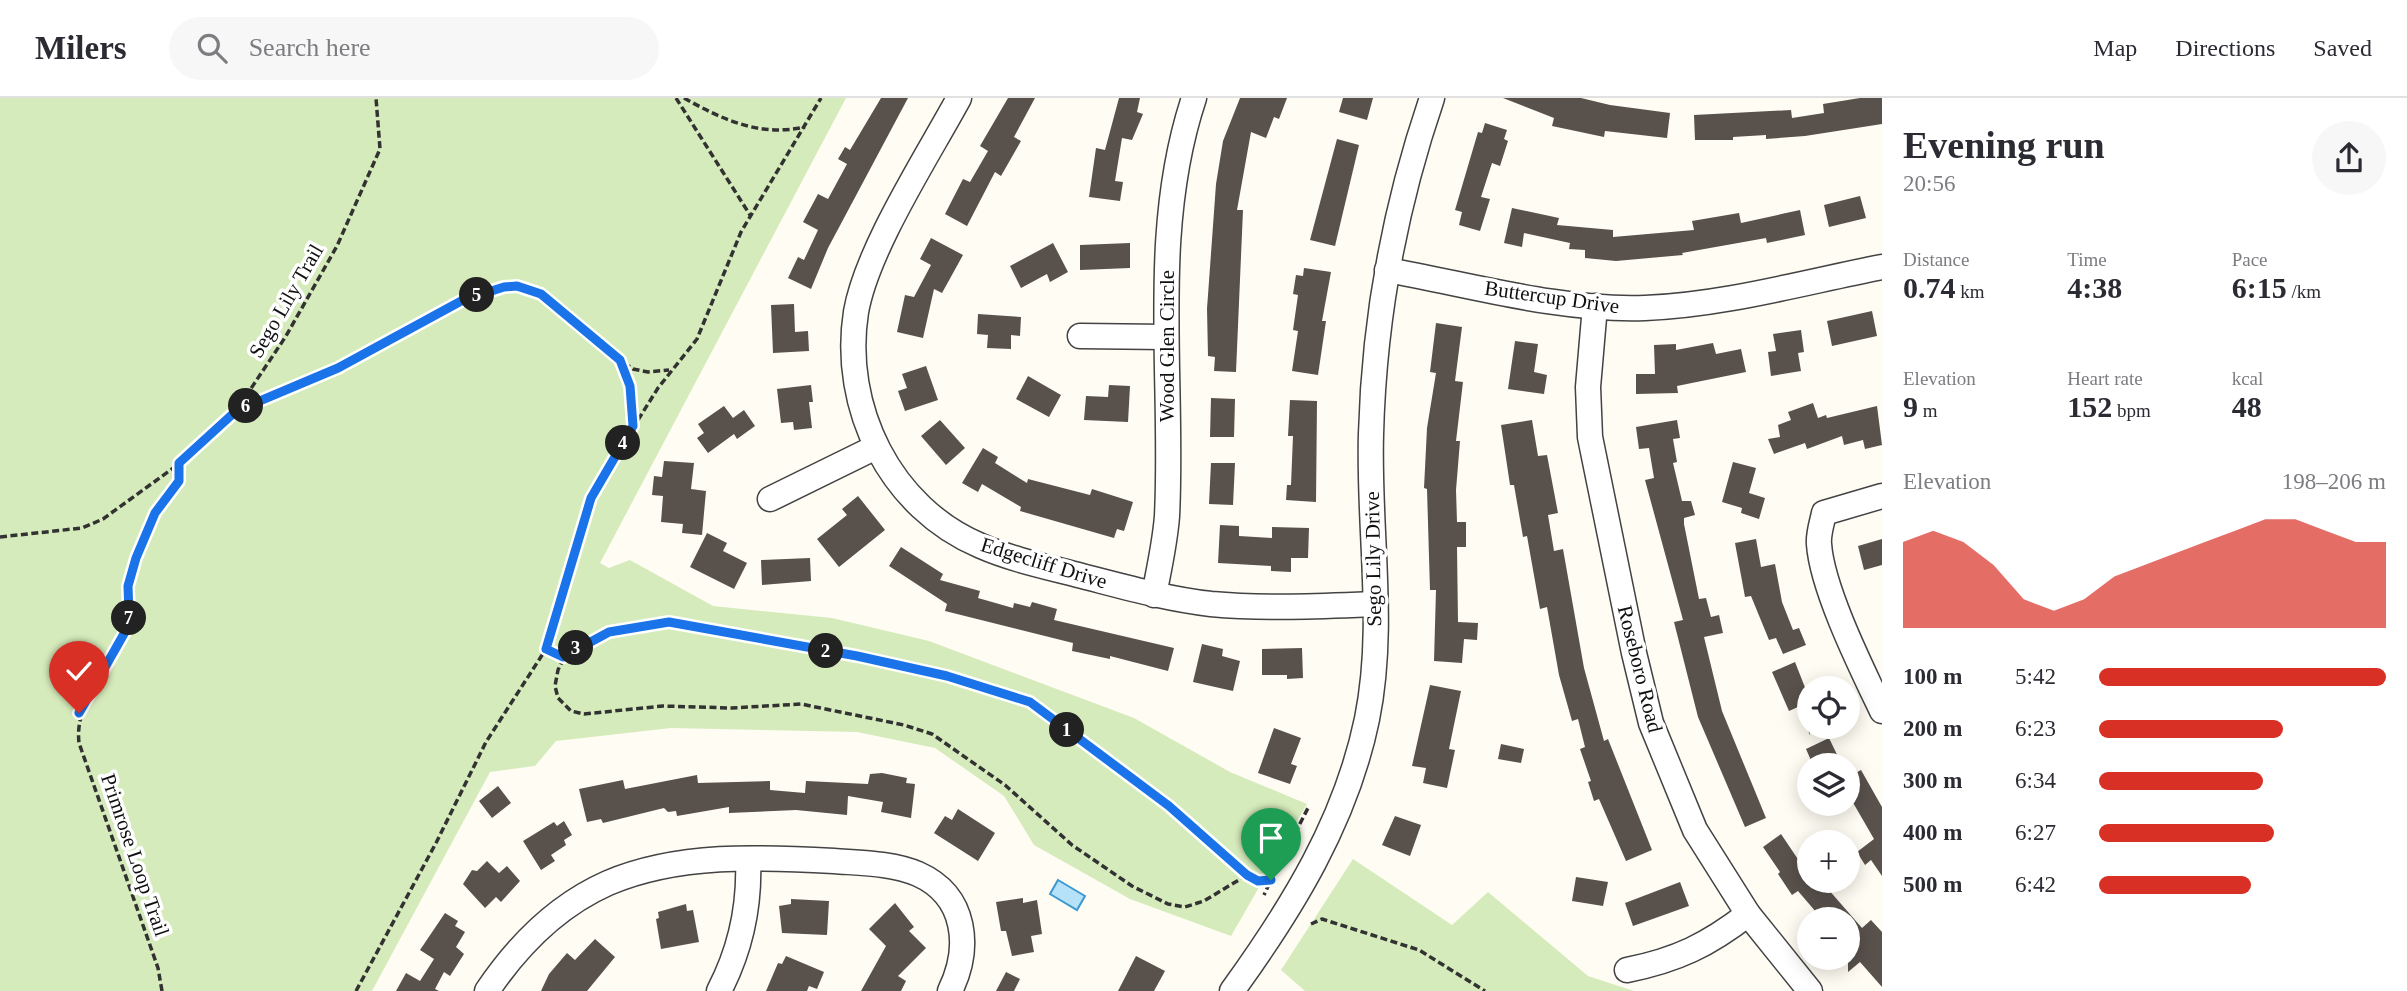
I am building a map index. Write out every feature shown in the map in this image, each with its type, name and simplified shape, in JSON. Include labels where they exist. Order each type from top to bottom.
[{"type":"street","name":"Edgecliff Drive","points":[[959,98],[881,244],[857,310],[853,345],[854,380],[862,415],[876,447],[897,480],[922,507],[950,530],[979,546],[1010,557],[1154,595],[1263,607],[1375,604]]},
{"type":"street","name":"Wood Glen Circle","points":[[1154,595],[1167,517],[1167,260],[1172,187],[1194,98]]},
{"type":"street","name":"Sego Lily Drive","points":[[1232,991],[1288,910],[1336,821],[1354,772],[1367,718],[1374,661],[1375,604],[1371,434],[1387,270],[1400,205],[1432,98]]},
{"type":"street","name":"Buttercup Drive","points":[[1387,270],[1595,306],[1645,308],[1695,303],[1882,267]]},
{"type":"street","name":"Roseboro Road","points":[[1595,306],[1588,387],[1590,437],[1645,700],[1673,782],[1696,830],[1748,914],[1810,991]]},
{"type":"street","points":[[1080,336],[1166,337]]},
{"type":"street","points":[[770,499],[876,447]]},
{"type":"street","points":[[1882,496],[1824,513],[1818,542],[1822,566],[1855,654],[1882,711]]},
{"type":"street","points":[[719,991],[744,921],[749,889],[748,859]]},
{"type":"street","points":[[487,991],[507,961],[537,929],[572,902],[608,883],[644,870],[681,863],[748,859],[854,862],[902,869],[933,883],[947,895],[963,929],[964,950],[950,991]]},
{"type":"street","points":[[1627,970],[1662,963],[1698,949],[1748,914]]},
{"type":"path","name":"Sego Lily Trail","points":[[0,537],[93,525],[179,463],[236,411],[286,335],[337,246],[380,149],[376,98]]},
{"type":"path","points":[[676,98],[750,215]]},
{"type":"path","points":[[684,98],[736,124],[754,129],[787,131],[805,127]]},
{"type":"path","points":[[356,991],[486,742],[524,688],[546,649],[591,498],[633,426],[671,369],[696,339],[750,215],[821,98]]},
{"type":"path","points":[[236,411],[338,368],[463,300],[504,287],[530,289],[551,299],[633,369],[648,372],[671,369]]},
{"type":"path","points":[[620,360],[630,386],[633,426]]},
{"type":"path","name":"Primrose Loop Trail","points":[[162,991],[158,968],[79,743],[78,731],[79,713],[125,632],[129,615],[128,586],[136,558],[155,513],[179,481],[179,463]]},
{"type":"path","points":[[1247,875],[1204,901],[1185,907],[1168,904],[1132,886],[1072,845],[1005,785],[932,734],[904,724],[801,704],[731,708],[663,706],[584,714],[571,711],[558,698],[555,687],[563,657],[609,632],[669,622],[857,656],[947,676],[1030,702],[1147,790],[1247,875],[1258,881],[1271,880]]},
{"type":"path","points":[[546,649],[563,657]]},
{"type":"path","points":[[1264,895],[1308,808]]},
{"type":"path","points":[[1311,924],[1322,919],[1419,950],[1485,991]]},
{"type":"green space","points":[[0,98],[846,98],[600,563],[609,568],[630,560],[713,606],[832,618],[929,641],[1134,718],[1230,772],[1307,804],[1231,936],[1130,899],[1034,845],[1004,796],[935,748],[857,732],[671,728],[556,741],[535,766],[490,772],[372,991],[0,991]]},
{"type":"green space","points":[[1353,859],[1452,925],[1488,892],[1588,976],[1634,991],[1305,991],[1281,970]]},
{"type":"water","points":[[1058,880],[1085,896],[1077,910],[1050,894]]},
{"type":"building","points":[[881,98],[908,98],[828,248],[811,289],[788,278],[798,257],[804,260],[818,230],[803,222],[818,194],[828,199],[847,164],[838,159],[845,147],[850,150]]},
{"type":"building","points":[[1008,98],[1035,98],[1014,137],[1021,141],[1001,176],[995,172],[967,226],[945,214],[963,179],[970,182],[988,151],[980,146]]},
{"type":"building","points":[[1119,98],[1140,98],[1137,112],[1143,114],[1132,140],[1122,138],[1115,181],[1123,182],[1120,201],[1089,197],[1096,148],[1105,150]]},
{"type":"building","points":[[1240,98],[1287,98],[1279,119],[1274,117],[1266,138],[1251,132],[1237,210],[1243,210],[1236,372],[1214,371],[1215,357],[1208,356],[1207,309],[1216,184],[1223,141]]},
{"type":"building","points":[[1343,98],[1373,98],[1367,120],[1339,112]]},
{"type":"building","points":[[1503,98],[1581,98],[1670,113],[1667,138],[1605,131],[1604,137],[1552,126],[1554,118]]},
{"type":"building","points":[[1860,98],[1882,98],[1882,124],[1805,136],[1766,139],[1766,135],[1733,137],[1733,140],[1695,140],[1694,115],[1791,110],[1792,118],[1824,113],[1823,104]]},
{"type":"building","points":[[1485,123],[1507,130],[1504,139],[1508,141],[1500,166],[1492,163],[1481,197],[1490,199],[1480,231],[1459,225],[1462,212],[1455,210],[1478,132],[1482,133]]},
{"type":"building","points":[[1337,139],[1359,145],[1335,246],[1310,240]]},
{"type":"building","points":[[1860,196],[1866,218],[1829,227],[1824,205]]},
{"type":"building","points":[[1512,208],[1559,218],[1557,225],[1613,230],[1613,237],[1694,230],[1692,221],[1739,213],[1741,223],[1800,210],[1805,235],[1767,243],[1766,238],[1682,253],[1683,255],[1616,261],[1585,258],[1585,250],[1569,249],[1570,243],[1524,233],[1522,247],[1504,243]]},
{"type":"building","points":[[931,238],[963,255],[942,293],[934,289],[923,338],[897,332],[905,295],[914,297],[931,265],[920,259]]},
{"type":"building","points":[[1053,243],[1068,272],[1050,282],[1047,274],[1021,288],[1010,266]]},
{"type":"building","points":[[1130,243],[1130,268],[1080,270],[1080,245]]},
{"type":"building","points":[[1304,268],[1331,272],[1322,321],[1326,321],[1318,375],[1292,371],[1298,331],[1293,330],[1298,295],[1293,294],[1296,275],[1303,276]]},
{"type":"building","points":[[794,304],[795,332],[808,331],[809,351],[773,353],[771,305]]},
{"type":"building","points":[[1872,311],[1877,336],[1832,346],[1827,321]]},
{"type":"building","points":[[978,314],[1021,317],[1020,336],[1011,335],[1011,349],[987,348],[988,335],[977,334]]},
{"type":"building","points":[[1436,323],[1462,327],[1455,381],[1463,382],[1456,441],[1460,441],[1456,490],[1457,522],[1466,522],[1466,547],[1457,547],[1458,622],[1478,623],[1477,640],[1464,639],[1462,663],[1434,661],[1436,590],[1430,590],[1427,489],[1424,488],[1427,428],[1436,373],[1430,372]]},
{"type":"building","points":[[1801,330],[1804,352],[1798,353],[1801,371],[1771,376],[1768,352],[1776,351],[1773,334]]},
{"type":"building","points":[[1515,341],[1538,344],[1534,372],[1547,375],[1544,394],[1508,389]]},
{"type":"building","points":[[1713,343],[1716,354],[1741,349],[1746,372],[1677,386],[1678,393],[1636,394],[1636,374],[1655,374],[1654,345],[1676,344],[1676,350]]},
{"type":"building","points":[[926,366],[938,400],[905,411],[898,391],[907,388],[902,374]]},
{"type":"building","points":[[1028,376],[1061,395],[1049,417],[1016,399]]},
{"type":"building","points":[[811,385],[813,402],[809,402],[812,428],[794,430],[793,422],[781,423],[777,389]]},
{"type":"building","points":[[1109,385],[1130,386],[1128,422],[1084,420],[1086,396],[1108,397]]},
{"type":"building","points":[[1211,398],[1235,399],[1234,437],[1210,437]]},
{"type":"building","points":[[1290,400],[1317,401],[1316,502],[1286,500],[1287,485],[1291,485],[1293,436],[1288,436]]},
{"type":"building","points":[[1813,403],[1818,418],[1877,406],[1882,445],[1865,449],[1863,440],[1844,445],[1842,436],[1807,449],[1805,443],[1774,454],[1768,439],[1780,437],[1778,425],[1791,420],[1788,412]]},
{"type":"building","points":[[724,406],[733,418],[744,410],[755,426],[737,439],[734,434],[708,453],[697,438],[704,433],[698,424]]},
{"type":"building","points":[[940,420],[965,448],[946,465],[921,436]]},
{"type":"building","points":[[1532,420],[1538,456],[1547,455],[1558,513],[1548,515],[1554,551],[1563,549],[1584,668],[1604,741],[1608,739],[1652,850],[1626,861],[1599,799],[1594,801],[1588,782],[1591,781],[1580,749],[1585,747],[1578,719],[1572,721],[1559,675],[1547,607],[1540,609],[1527,536],[1523,537],[1514,485],[1510,485],[1501,425]]},
{"type":"building","points":[[1677,420],[1680,438],[1673,439],[1677,462],[1673,463],[1682,501],[1691,501],[1695,515],[1684,518],[1684,524],[1699,599],[1706,598],[1711,617],[1719,615],[1723,633],[1704,637],[1722,711],[1766,818],[1745,827],[1698,717],[1674,622],[1683,620],[1645,480],[1654,478],[1649,448],[1639,449],[1636,427]]},
{"type":"building","points":[[983,448],[998,457],[995,463],[1027,483],[1028,479],[1090,495],[1092,489],[1133,502],[1124,531],[1117,529],[1114,538],[1020,511],[1021,507],[982,484],[978,492],[962,483]]},
{"type":"building","points":[[664,461],[694,463],[691,489],[706,491],[702,535],[682,533],[683,524],[661,522],[663,496],[652,495],[654,476],[662,477]]},
{"type":"building","points":[[1733,462],[1756,468],[1749,493],[1765,498],[1759,519],[1741,513],[1742,508],[1722,502]]},
{"type":"building","points":[[1211,463],[1235,463],[1233,505],[1209,504]]},
{"type":"building","points":[[858,496],[885,530],[839,567],[817,539],[847,515],[842,509]]},
{"type":"building","points":[[1220,525],[1239,526],[1239,536],[1272,538],[1272,527],[1309,528],[1308,558],[1291,558],[1291,572],[1271,571],[1271,566],[1218,563]]},
{"type":"building","points":[[707,533],[727,543],[723,551],[747,563],[734,589],[690,567]]},
{"type":"building","points":[[1756,539],[1761,567],[1775,564],[1782,602],[1793,630],[1799,628],[1806,645],[1783,654],[1776,638],[1769,640],[1751,596],[1745,597],[1735,543]]},
{"type":"building","points":[[1882,539],[1882,565],[1864,570],[1858,546]]},
{"type":"building","points":[[901,547],[943,574],[940,580],[980,591],[978,598],[1013,608],[1014,603],[1030,607],[1032,602],[1057,609],[1054,620],[1174,648],[1168,671],[1110,656],[1110,659],[1072,651],[1073,643],[945,611],[947,604],[889,566]]},
{"type":"building","points":[[810,558],[811,581],[762,585],[761,560]]},
{"type":"building","points":[[1202,644],[1223,649],[1222,656],[1240,661],[1233,691],[1193,682]]},
{"type":"building","points":[[1302,648],[1303,678],[1287,679],[1287,675],[1262,675],[1262,649]]},
{"type":"building","points":[[1795,662],[1800,676],[1797,676],[1797,707],[1789,711],[1772,672]]},
{"type":"building","points":[[1430,685],[1461,691],[1449,749],[1455,750],[1447,788],[1423,783],[1426,768],[1412,766]]},
{"type":"building","points":[[1274,728],[1301,738],[1291,764],[1297,766],[1290,784],[1258,773]]},
{"type":"building","points":[[1829,739],[1836,753],[1808,753],[1806,749]]},
{"type":"building","points":[[1501,744],[1524,749],[1521,763],[1498,759]]},
{"type":"building","points":[[1860,771],[1882,807],[1882,876],[1871,860],[1865,865],[1860,857],[1860,850],[1874,839],[1860,815]]},
{"type":"building","points":[[882,773],[907,778],[906,783],[915,784],[911,818],[881,812],[883,802],[848,796],[847,815],[796,810],[729,813],[729,807],[677,816],[676,811],[668,812],[664,808],[603,823],[601,819],[587,822],[579,789],[623,780],[625,789],[697,775],[698,783],[770,781],[770,790],[805,793],[806,781],[868,784],[870,774]]},
{"type":"building","points":[[498,786],[511,803],[492,818],[479,801]]},
{"type":"building","points":[[958,809],[995,833],[978,861],[934,833],[945,816],[952,820]]},
{"type":"building","points":[[1395,816],[1421,825],[1410,856],[1382,845]]},
{"type":"building","points":[[564,821],[572,835],[564,840],[566,845],[551,855],[555,861],[541,870],[523,841],[554,822],[557,826]]},
{"type":"building","points":[[1781,834],[1797,858],[1797,892],[1792,895],[1763,847]]},
{"type":"building","points":[[487,861],[499,873],[507,866],[520,881],[501,902],[496,897],[485,908],[463,884],[472,870],[477,871]]},
{"type":"building","points":[[1576,877],[1608,882],[1603,906],[1572,901]]},
{"type":"building","points":[[1680,882],[1689,906],[1633,926],[1625,903]]},
{"type":"building","points":[[1800,893],[1831,893],[1844,907],[1812,907]]},
{"type":"building","points":[[1023,898],[1023,903],[1037,900],[1042,934],[1031,936],[1034,952],[1012,956],[1006,931],[1001,931],[996,902]]},
{"type":"building","points":[[791,899],[829,901],[827,935],[782,933],[779,906],[791,904]]},
{"type":"building","points":[[895,903],[914,927],[909,931],[926,948],[898,976],[906,981],[901,991],[861,991],[886,946],[869,929]]},
{"type":"building","points":[[686,904],[687,911],[693,910],[699,942],[661,949],[656,919],[659,918],[658,912]]},
{"type":"building","points":[[445,913],[458,921],[455,926],[465,932],[456,947],[464,954],[450,976],[444,972],[435,989],[439,991],[396,991],[406,973],[420,981],[434,959],[420,950]]},
{"type":"building","points":[[1871,920],[1882,932],[1882,987],[1860,962],[1860,926],[1862,928]]},
{"type":"building","points":[[595,939],[615,957],[587,991],[541,991],[549,974],[567,953],[575,960]]},
{"type":"building","points":[[786,956],[824,972],[817,989],[809,986],[807,991],[766,991],[778,963],[782,964]]},
{"type":"building","points":[[1136,956],[1165,971],[1154,991],[1118,991]]},
{"type":"building","points":[[1006,972],[1020,979],[1014,991],[996,991]]},
{"type":"route","points":[[79,713],[115,655],[125,632],[129,615],[128,586],[136,558],[151,520],[179,481],[182,469],[179,463],[236,411],[257,400],[338,368],[463,300],[488,290],[517,286],[551,299],[620,360],[627,375],[633,401],[633,426],[591,498],[546,649],[563,657],[609,632],[669,622],[857,656],[947,676],[1030,702],[1169,806],[1247,875],[1258,881],[1268,878],[1271,880]]}]
